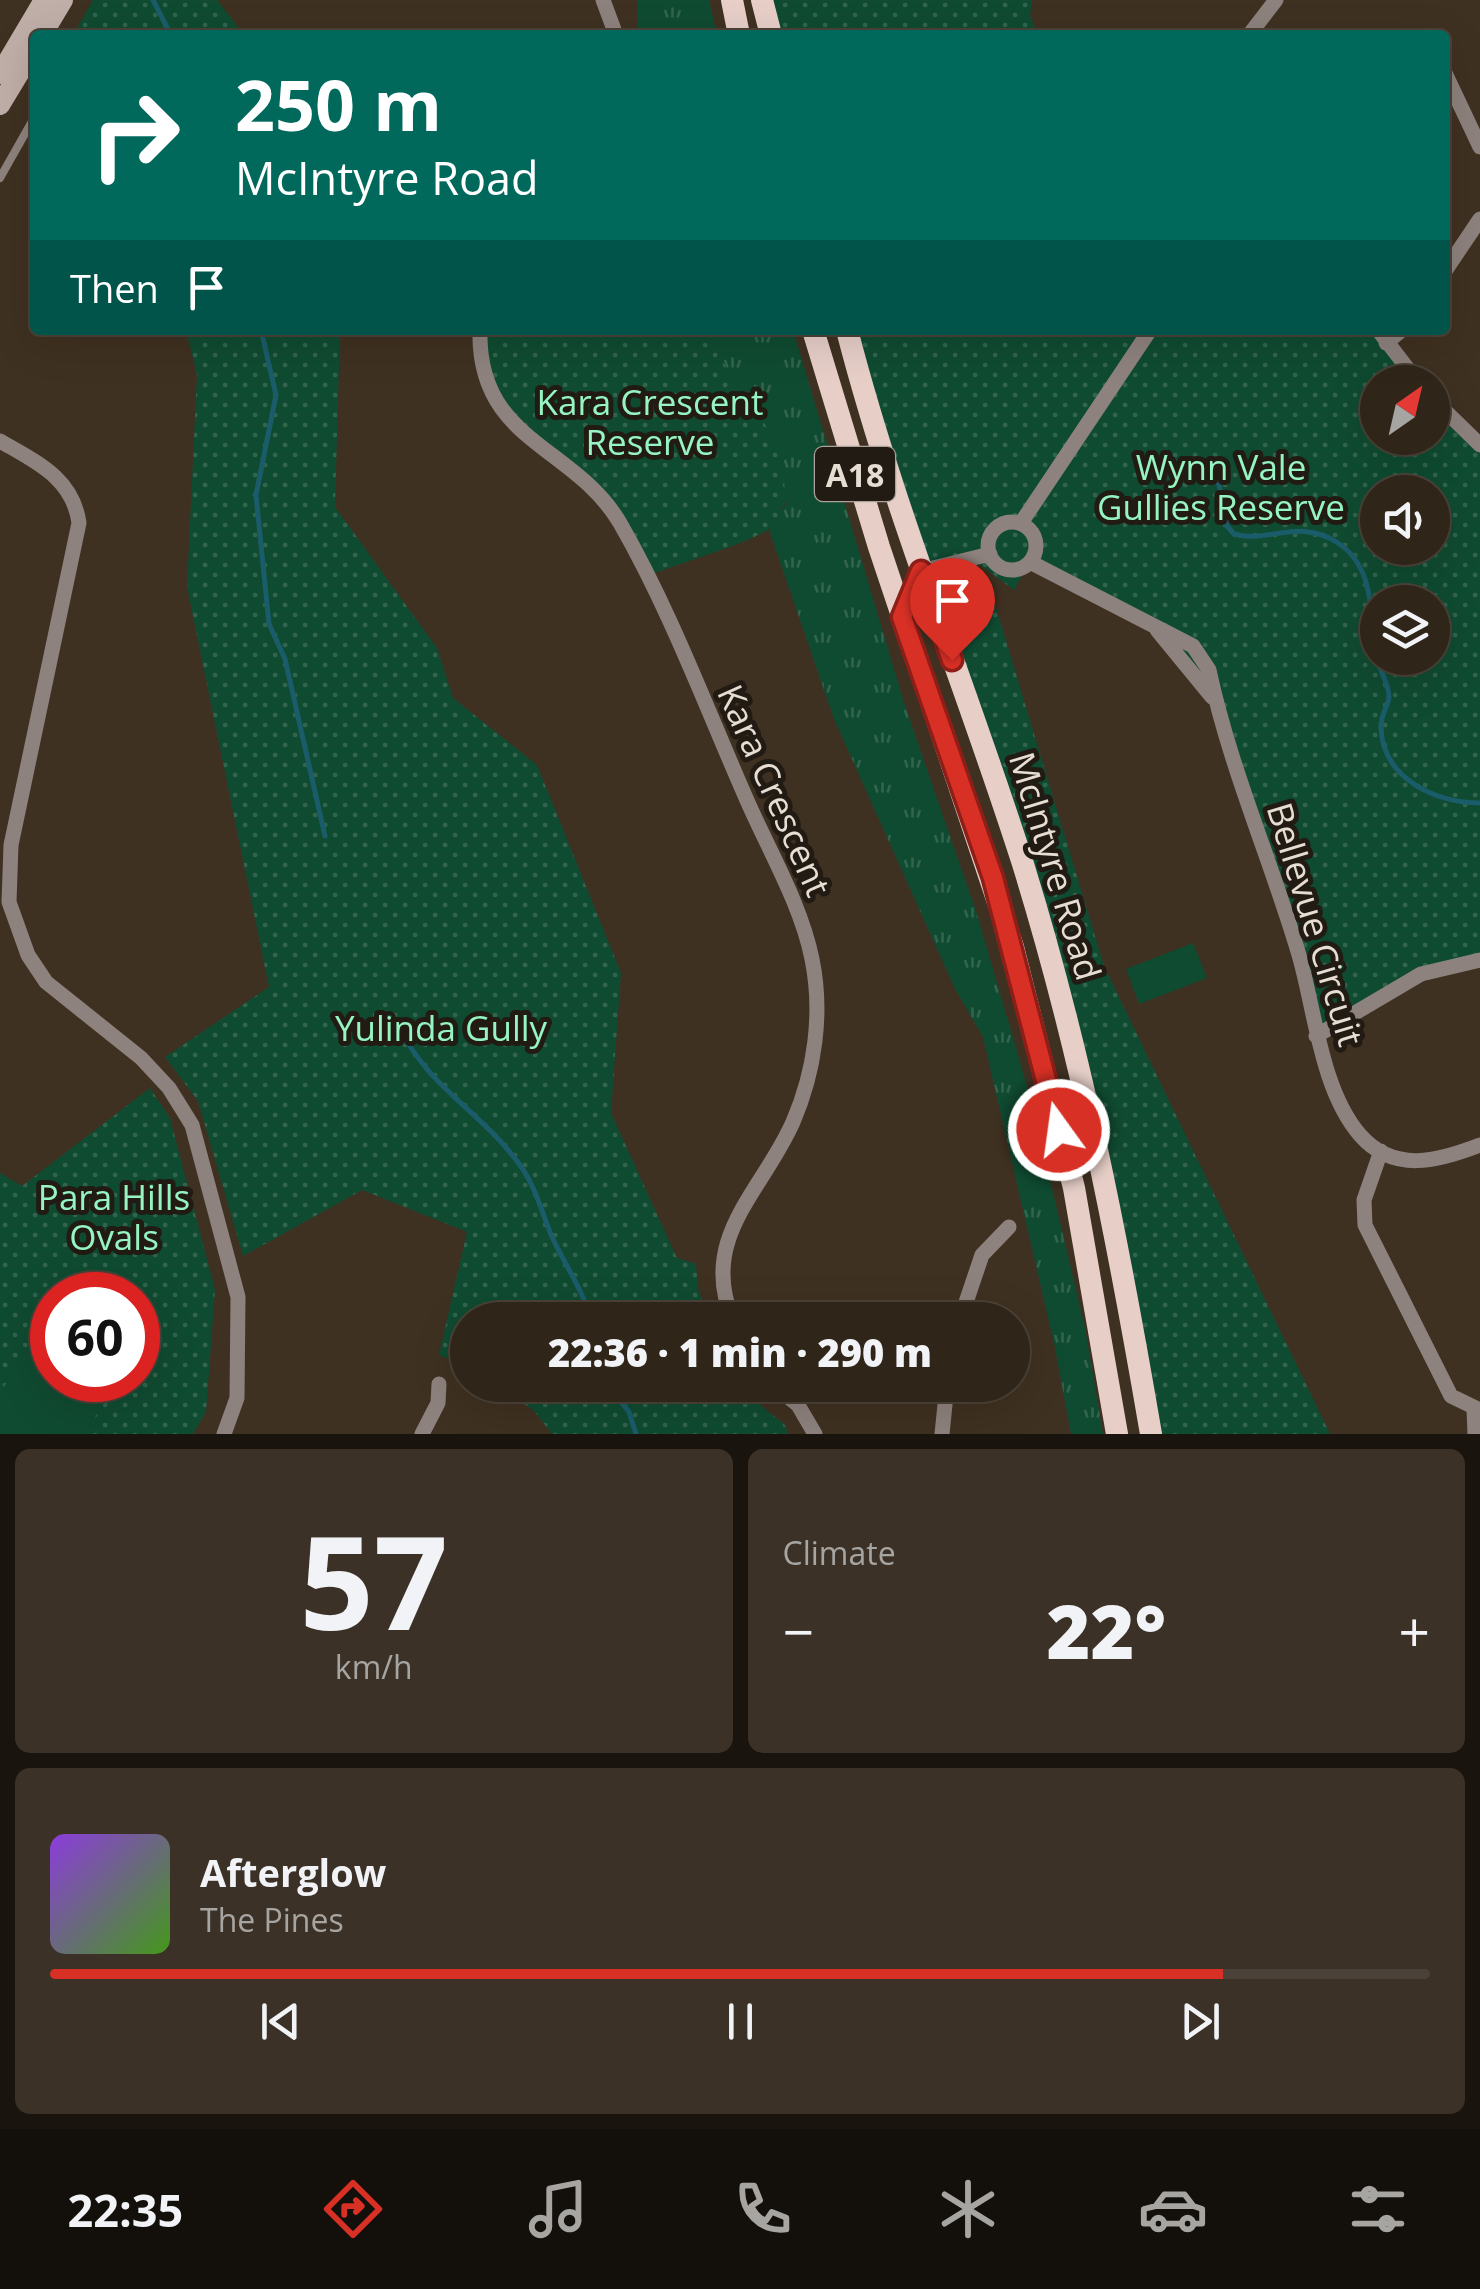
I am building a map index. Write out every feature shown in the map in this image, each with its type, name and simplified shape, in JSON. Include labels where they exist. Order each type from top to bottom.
[{"type":"main road","points":[[0,74],[44,0]]},
{"type":"main road","points":[[45,30],[64,0]]},
{"type":"main road","points":[[732,0],[738,30]]},
{"type":"main road","points":[[762,0],[770,30]]},
{"type":"main road","points":[[0,105],[30,55]]},
{"type":"main road","name":"McIntyre Road","points":[[814,335],[878,547],[993,878],[1027,1000],[1074,1188],[1116,1434]]},
{"type":"main road","name":"McIntyre Road","points":[[849,335],[921,571],[1022,862],[1088,1102],[1151,1434]]},
{"type":"main road","points":[[878,547],[921,571],[902,617]]},
{"type":"street","points":[[603,0],[615,30]]},
{"type":"street","points":[[1253,30],[1276,0]]},
{"type":"street","points":[[1450,84],[1480,147]]},
{"type":"street","points":[[1450,264],[1480,219]]},
{"type":"street","name":"Kara Crescent","points":[[481,335],[488,385],[505,416],[526,440],[596,494],[620,523],[712,722],[812,957],[816,1016],[804,1094],[782,1144],[722,1251],[721,1284],[727,1302]]},
{"type":"street","points":[[1021,524],[1147,335]]},
{"type":"street","points":[[1382,336],[1405,365]]},
{"type":"street","points":[[1450,416],[1480,445]]},
{"type":"street","points":[[0,440],[66,486],[79,523],[12,845],[9,902],[18,929],[46,982],[150,1067],[170,1088],[192,1125],[238,1296],[237,1398],[224,1434]]},
{"type":"street","points":[[1002,524],[1021,524],[1034,536],[1037,549],[1030,562],[1017,570],[1005,570],[990,554],[993,530],[1002,524]]},
{"type":"street","points":[[921,571],[990,554]]},
{"type":"street","name":"Bellevue Circuit","points":[[1030,562],[1193,646],[1209,670],[1300,958],[1316,1036],[1358,1134],[1381,1151]]},
{"type":"street","points":[[0,936],[18,929]]},
{"type":"street","points":[[1316,1036],[1420,974],[1480,960]]},
{"type":"street","points":[[1476,1434],[1477,1410],[1451,1396],[1365,1224],[1364,1200],[1381,1151],[1418,1162],[1439,1161],[1480,1145]]},
{"type":"street","points":[[966,1302],[982,1256],[1009,1228]]},
{"type":"street","points":[[422,1434],[438,1403],[439,1384]]},
{"type":"street","points":[[794,1402],[815,1434]]},
{"type":"street","points":[[942,1434],[945,1402]]},
{"type":"lane","points":[[0,178],[30,125]]},
{"type":"green space","points":[[93,0],[217,0],[240,30],[76,30]]},
{"type":"green space","points":[[637,0],[709,0],[716,30],[638,30]]},
{"type":"green space","points":[[762,0],[1032,0],[1030,16],[1036,30],[770,30]]},
{"type":"green space","name":"Yulinda Gully","points":[[187,335],[340,335],[335,507],[437,648],[453,698],[537,765],[621,973],[611,1113],[677,1258],[696,1264],[703,1302],[451,1302],[467,1232],[362,1190],[243,1256],[198,1101],[165,1057],[269,987],[187,587],[197,375]]},
{"type":"green space","name":"Kara Crescent Reserve","points":[[481,335],[711,335],[726,367],[767,427],[783,473],[783,504],[769,529],[647,576],[620,523],[505,416]]},
{"type":"green space","points":[[710,335],[794,335],[905,706],[976,911],[1032,1103],[1085,1328],[1103,1434],[1071,1434],[983,1037],[955,989],[834,719],[769,530],[785,505],[759,412],[718,362]]},
{"type":"green space","name":"Wynn Vale Gullies Reserve","points":[[849,335],[1382,335],[1405,365],[1360,365],[1360,455],[1450,455],[1450,415],[1480,445],[1480,960],[1456,962],[1316,1036],[1216,701],[1154,627],[1030,562],[1014,590],[975,561],[991,591],[1104,966],[1330,1434],[1151,1434],[1088,1101]]},
{"type":"green space","points":[[1193,943],[1207,978],[1139,1004],[1126,969]]},
{"type":"green space","name":"Para Hills Ovals","points":[[150,1088],[170,1118],[215,1290],[206,1412],[193,1434],[0,1434],[0,1173],[22,1186]]},
{"type":"green space","name":"Yulinda Gully","points":[[450,1307],[450,1360],[439,1355]]},
{"type":"green space","points":[[30,1346],[30,1402],[105,1402],[84,1434],[0,1434],[0,1393]]},
{"type":"green space","points":[[522,1402],[757,1402],[785,1425],[788,1434],[552,1434]]},
{"type":"waterway","points":[[153,0],[168,30]]},
{"type":"waterway","points":[[262,335],[276,395],[256,495],[269,624],[285,659],[325,836]]},
{"type":"waterway","points":[[1182,460],[1219,484],[1227,526],[1234,534],[1310,532],[1338,543],[1351,554],[1366,582],[1378,662],[1388,689],[1381,728],[1391,761],[1415,785],[1430,793],[1480,803]]},
{"type":"waterway","points":[[397,1023],[423,1064],[501,1142],[523,1170],[584,1302]]},
{"type":"waterway","points":[[621,1402],[636,1434]]},
{"type":"route","points":[[952,660],[921,571],[902,617],[993,878],[1059,1130]]}]
